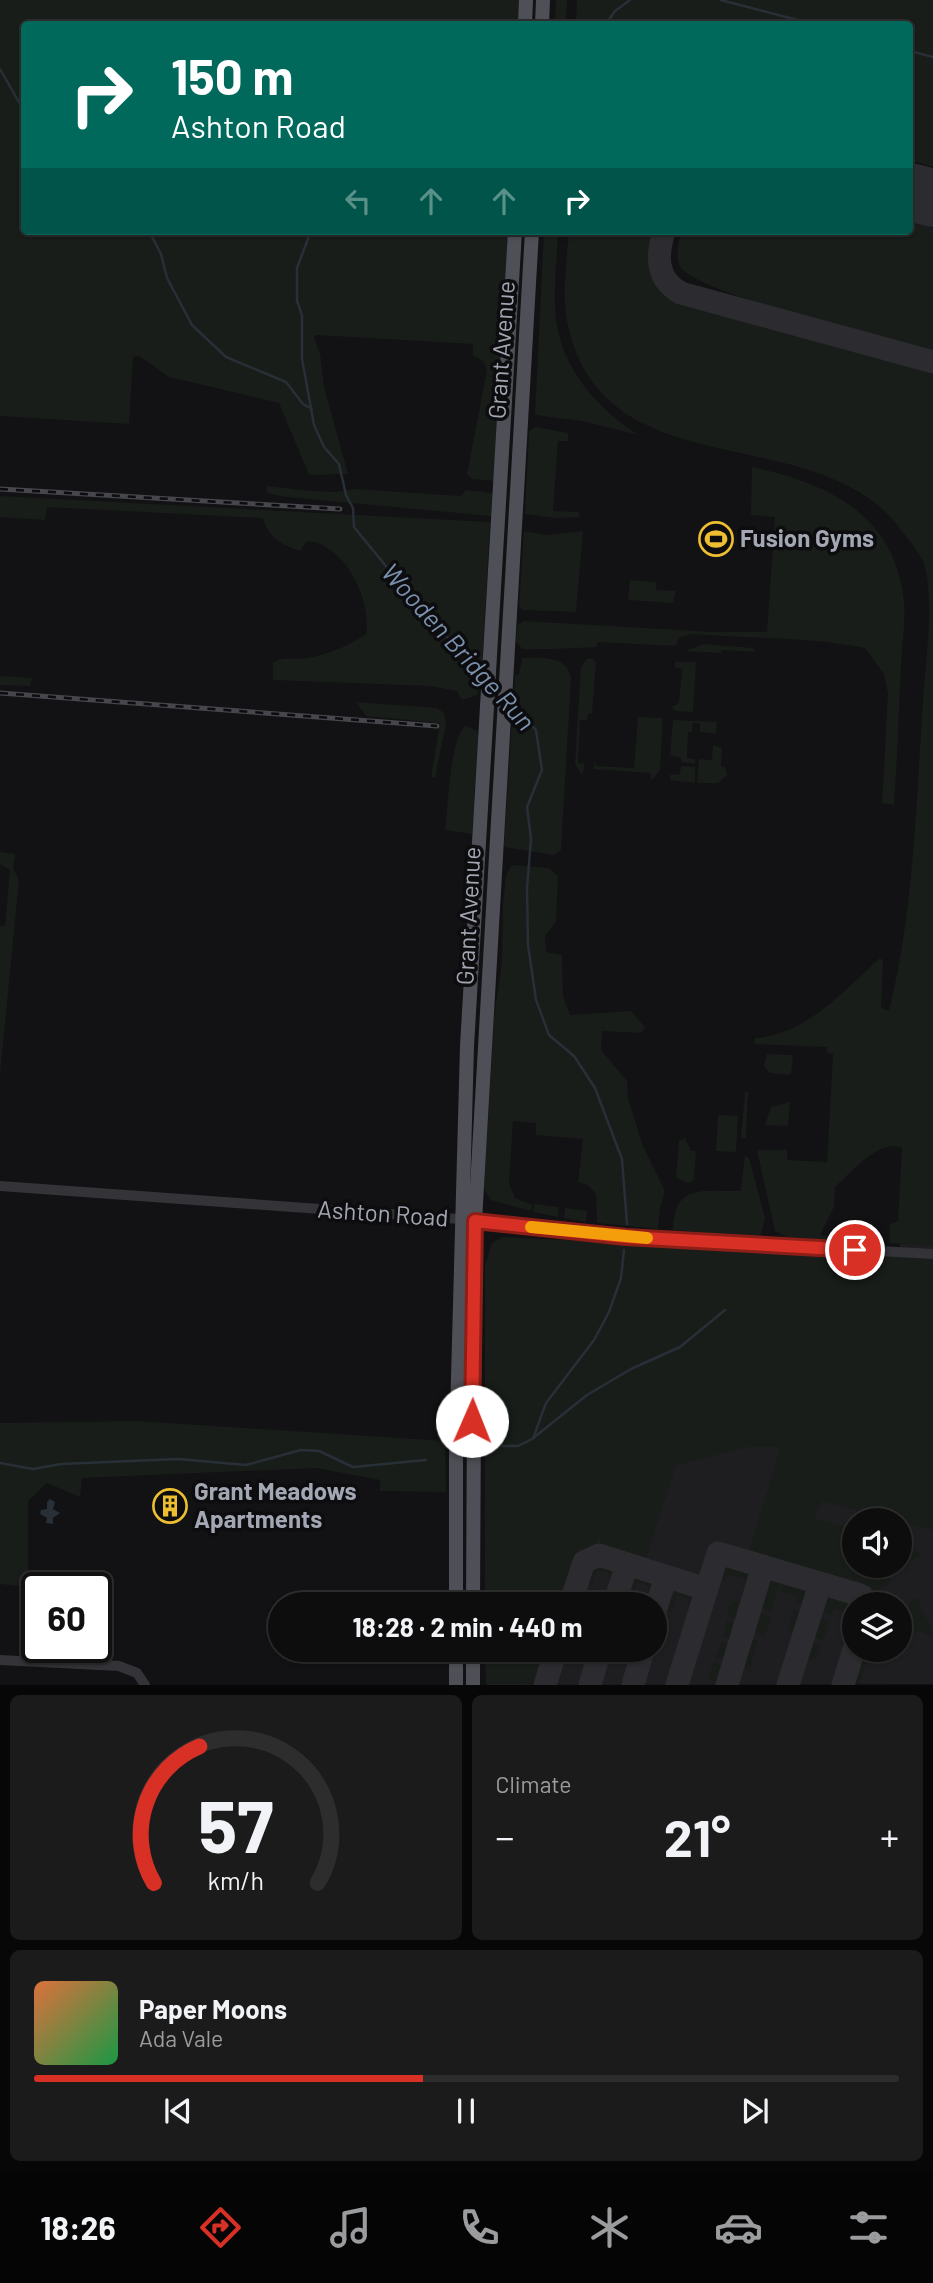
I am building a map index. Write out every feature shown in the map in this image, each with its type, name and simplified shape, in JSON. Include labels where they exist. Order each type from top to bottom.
[{"type":"main road","points":[[525,21],[526,0]]},
{"type":"main road","points":[[542,21],[543,0]]},
{"type":"main road","name":"Grant Avenue","points":[[472,1592],[468,1220],[472,945],[515,235]]},
{"type":"main road","name":"Grant Avenue","points":[[456,1592],[457,1420],[468,1220],[490,946],[532,235]]},
{"type":"main road","points":[[497,544],[505,572],[503,609],[508,614]]},
{"type":"main road","points":[[472,945],[490,946]]},
{"type":"main road","points":[[457,1420],[472,1421]]},
{"type":"main road","points":[[456,1662],[456,1685]]},
{"type":"main road","points":[[473,1662],[473,1685]]},
{"type":"street","name":"Ashton Road","points":[[0,1185],[468,1220],[626,1237],[933,1254]]},
{"type":"street","points":[[0,1660],[119,1666],[136,1673],[145,1685]]},
{"type":"shaded area","points":[[0,0],[520,0],[519,21],[21,21],[21,235],[508,235],[494,481],[472,479],[467,474],[487,370],[484,362],[473,355],[473,344],[316,335],[314,338],[320,353],[324,387],[348,474],[309,475],[279,403],[169,377],[139,356],[133,357],[129,424],[0,416]]},
{"type":"shaded area","points":[[556,0],[567,0],[566,21],[555,21]]},
{"type":"shaded area","points":[[577,0],[933,0],[933,167],[913,161],[913,21],[576,21]]},
{"type":"shaded area","points":[[913,223],[933,228],[933,351],[799,315],[723,290],[696,279],[681,268],[678,250],[680,235],[913,235]]},
{"type":"shaded area","points":[[544,235],[558,235],[555,308],[566,355],[584,386],[596,400],[639,435],[582,421],[535,415]]},
{"type":"shaded area","points":[[569,235],[653,235],[652,269],[660,285],[674,299],[933,372],[933,1246],[889,1243],[890,1224],[898,1221],[902,1148],[893,1146],[875,1152],[835,1187],[834,1207],[820,1235],[827,1236],[826,1240],[787,1237],[775,1231],[757,1150],[787,1150],[787,1160],[827,1162],[833,1054],[827,1053],[827,1047],[754,1044],[755,1038],[774,1035],[808,1020],[838,997],[880,958],[883,961],[881,1008],[889,1011],[904,934],[913,857],[929,619],[925,565],[904,534],[868,498],[822,475],[669,434],[625,413],[590,379],[568,326],[565,291]]},
{"type":"shaded area","points":[[536,427],[568,433],[568,441],[558,441],[553,511],[579,512],[579,517],[555,518],[525,514],[529,431]]},
{"type":"shaded area","points":[[752,467],[807,483],[832,494],[853,508],[872,525],[887,546],[898,571],[905,616],[894,805],[882,803],[888,693],[884,674],[865,648],[801,640],[692,634],[679,638],[675,646],[597,642],[597,647],[522,649],[516,641],[517,625],[524,621],[714,632],[767,632],[775,517],[751,515]]},
{"type":"shaded area","points":[[267,486],[310,491],[336,492],[354,489],[461,496],[466,490],[493,493],[491,516],[286,497],[267,493]]},
{"type":"shaded area","points":[[0,496],[490,522],[481,686],[477,695],[462,700],[457,691],[430,686],[273,680],[273,662],[308,658],[343,647],[366,634],[367,620],[360,590],[353,576],[333,552],[321,544],[307,541],[300,551],[287,546],[272,536],[263,518],[47,507],[45,520],[0,517]]},
{"type":"shaded area","points":[[524,531],[546,535],[583,531],[576,612],[523,610],[519,606]]},
{"type":"shaded area","points":[[630,580],[656,582],[656,590],[676,591],[673,603],[628,600]]},
{"type":"shaded area","points":[[933,633],[933,1684],[487,1685],[488,1662],[667,1662],[667,1592],[505,1592],[899,1267]]},
{"type":"shaded area","points":[[704,644],[753,648],[755,652],[685,651]]},
{"type":"shaded area","points":[[522,658],[552,659],[564,665],[571,678],[561,850],[554,855],[504,847],[512,721],[516,702],[513,698],[515,675],[519,675]]},
{"type":"shaded area","points":[[587,659],[593,659],[596,663],[592,713],[588,714],[587,720],[580,720],[578,763],[585,764],[582,775],[575,764],[581,667]]},
{"type":"shaded area","points":[[675,662],[696,662],[693,712],[675,711],[672,707],[679,703],[682,669],[675,667]]},
{"type":"shaded area","points":[[0,676],[32,678],[30,686],[0,685]]},
{"type":"shaded area","points":[[356,702],[437,708],[444,713],[446,724],[435,778],[431,777],[440,723],[366,716]]},
{"type":"shaded area","points":[[638,717],[663,718],[660,770],[651,781],[651,773],[593,769],[595,760],[596,766],[634,768]]},
{"type":"shaded area","points":[[673,720],[717,722],[716,734],[700,732],[700,723],[693,723],[692,732],[688,732],[687,758],[695,759],[695,764],[682,762],[681,758],[670,755]]},
{"type":"shaded area","points":[[466,726],[477,731],[478,737],[472,834],[445,830],[456,743]]},
{"type":"shaded area","points":[[713,745],[722,748],[721,766],[725,767],[727,775],[718,783],[697,783],[699,759],[712,760]]},
{"type":"shaded area","points":[[681,766],[695,767],[695,783],[670,780],[670,775],[680,774]]},
{"type":"shaded area","points":[[0,852],[15,854],[13,868],[19,880],[0,1075],[0,926],[5,926],[10,870],[0,864]]},
{"type":"shaded area","points":[[512,865],[549,868],[558,876],[556,922],[545,936],[546,952],[562,955],[563,996],[570,1015],[631,1011],[645,1027],[641,1033],[602,1031],[601,1050],[627,1081],[628,1098],[643,1146],[665,1191],[658,1229],[597,1223],[596,1194],[588,1185],[578,1182],[583,1139],[536,1135],[536,1123],[513,1121],[509,1184],[515,1198],[532,1205],[531,1211],[491,1200],[484,1189],[494,1018],[502,961],[503,904],[506,875]]},
{"type":"shaded area","points":[[767,1054],[793,1055],[791,1075],[770,1073],[764,1066]]},
{"type":"shaded area","points":[[745,1092],[748,1092],[746,1138],[741,1138]]},
{"type":"shaded area","points":[[790,1102],[788,1126],[765,1125],[771,1107]]},
{"type":"shaded area","points":[[718,1115],[738,1116],[736,1152],[716,1151]]},
{"type":"shaded area","points":[[685,1138],[691,1151],[696,1151],[694,1180],[689,1183],[676,1178],[679,1141]]},
{"type":"shaded area","points":[[745,1155],[749,1158],[765,1218],[761,1234],[756,1237],[673,1230],[679,1204],[685,1197],[703,1191],[741,1191]]},
{"type":"shaded area","points":[[534,1204],[559,1207],[558,1217],[533,1212]]},
{"type":"shaded area","points":[[565,1208],[587,1211],[586,1222],[564,1218]]},
{"type":"shaded area","points":[[845,1228],[870,1230],[872,1242],[843,1241]]},
{"type":"shaded area","points":[[503,1237],[933,1258],[933,1530],[912,1525],[912,1508],[849,1508],[822,1501],[814,1518],[842,1526],[842,1578],[891,1578],[889,1585],[874,1592],[864,1592],[748,1554],[781,1447],[747,1447],[676,1465],[644,1564],[600,1550],[601,1539],[597,1539],[595,1550],[579,1559],[568,1592],[485,1592],[485,1265],[492,1243]]},
{"type":"shaded area","points":[[138,1421],[445,1441],[446,1492],[380,1491],[380,1480],[316,1468],[82,1478],[80,1497],[47,1483],[28,1501],[28,1572],[21,1572],[21,1586],[0,1584],[0,1423]]},
{"type":"shaded area","points":[[50,1499],[55,1502],[53,1509],[60,1513],[53,1518],[53,1524],[46,1523],[47,1518],[40,1514],[41,1510],[47,1509]]},
{"type":"shaded area","points":[[912,1551],[920,1553],[920,1556],[912,1559]]},
{"type":"shaded area","points":[[595,1560],[616,1566],[617,1579],[608,1578],[609,1573],[597,1570],[591,1586],[585,1584],[587,1567]]},
{"type":"shaded area","points":[[731,1560],[751,1565],[756,1573],[753,1581],[728,1575],[726,1581],[718,1577],[722,1565]]},
{"type":"shaded area","points":[[633,1573],[655,1578],[660,1586],[658,1591],[648,1591],[649,1586],[637,1582],[634,1592],[626,1592],[629,1577]]},
{"type":"shaded area","points":[[774,1575],[782,1576],[771,1611],[758,1603],[765,1580]]},
{"type":"shaded area","points":[[784,1577],[810,1586],[808,1605],[796,1604],[798,1597],[780,1591]]},
{"type":"shaded area","points":[[674,1586],[697,1592],[700,1597],[697,1605],[688,1604],[689,1599],[677,1595],[671,1612],[667,1610],[668,1592]]},
{"type":"shaded area","points":[[831,1593],[842,1596],[842,1611],[834,1608],[831,1615],[819,1609],[820,1602]]},
{"type":"shaded area","points":[[917,1598],[920,1600],[933,1636],[912,1629],[912,1601]]},
{"type":"shaded area","points":[[737,1601],[743,1604],[746,1610],[743,1616],[737,1619],[731,1616],[728,1610],[731,1604]]},
{"type":"shaded area","points":[[794,1610],[801,1612],[804,1618],[800,1630],[795,1632],[788,1629]]},
{"type":"shaded area","points":[[761,1613],[771,1617],[765,1636],[752,1632],[750,1627],[753,1616]]},
{"type":"shaded area","points":[[820,1618],[830,1621],[823,1641],[810,1634],[814,1621]]},
{"type":"shaded area","points":[[727,1620],[738,1626],[735,1639],[723,1637]]},
{"type":"shaded area","points":[[746,1639],[757,1641],[750,1669],[742,1666],[740,1670],[737,1668]]},
{"type":"shaded area","points":[[722,1642],[732,1648],[727,1661],[715,1658]]},
{"type":"shaded area","points":[[812,1643],[820,1651],[812,1659],[804,1651]]},
{"type":"shaded area","points":[[714,1661],[726,1669],[721,1682],[708,1679]]},
{"type":"shaded area","points":[[485,1662],[547,1662],[541,1684],[486,1684]]},
{"type":"shaded area","points":[[857,1662],[866,1662],[859,1684],[850,1684]]},
{"type":"waterway","name":"Wooden Bridge Run","points":[[608,21],[615,11],[630,0]]},
{"type":"waterway","name":"Wooden Bridge Run","points":[[721,0],[802,21]]},
{"type":"waterway","name":"Wooden Bridge Run","points":[[913,52],[933,57]]},
{"type":"waterway","points":[[0,69],[21,106]]},
{"type":"waterway","points":[[151,235],[161,254],[167,278],[192,325],[226,357],[286,382],[303,404],[312,409]]},
{"type":"waterway","name":"Wooden Bridge Run","points":[[309,235],[297,268],[297,301],[302,315],[302,359],[314,425],[324,447],[339,464],[346,495],[353,508],[354,527],[426,615],[483,674]]},
{"type":"waterway","name":"Wooden Bridge Run","points":[[511,704],[536,730],[542,770],[527,807],[531,839],[527,888],[528,945],[536,1000],[549,1035],[574,1056],[595,1088],[622,1159],[627,1224]]},
{"type":"waterway","name":"Wooden Bridge Run","points":[[534,1436],[546,1403],[594,1340],[609,1312],[621,1278],[624,1250]]},
{"type":"waterway","points":[[502,1446],[518,1446],[532,1439],[587,1395],[631,1369],[680,1347],[725,1310]]},
{"type":"waterway","name":"Wooden Bridge Run","points":[[0,1463],[33,1469],[61,1464],[178,1459],[246,1465],[301,1450],[319,1451],[353,1467],[426,1460]]},
{"type":"taxiway","points":[[663,235],[659,257],[662,274],[666,281],[681,293],[933,362]]},
{"type":"taxiway","points":[[677,1685],[718,1553],[850,1592]]},
{"type":"taxiway","points":[[574,1592],[584,1562],[599,1555],[706,1589]]},
{"type":"taxiway","points":[[618,1592],[627,1564]]},
{"type":"taxiway","points":[[727,1685],[763,1566]]},
{"type":"taxiway","points":[[661,1592],[666,1577]]},
{"type":"taxiway","points":[[788,1685],[820,1584]]},
{"type":"taxiway","points":[[545,1685],[552,1662]]},
{"type":"taxiway","points":[[590,1685],[597,1662]]},
{"type":"taxiway","points":[[633,1685],[640,1662]]},
{"type":"taxiway","points":[[843,1685],[850,1662]]},
{"type":"runway","points":[[913,193],[933,198]]},
{"type":"railway","points":[[0,489],[340,509]]},
{"type":"railway","points":[[0,693],[437,726]]},
{"type":"slow traffic","points":[[531,1227],[647,1238]]},
{"type":"place","name":"Fusion Gyms","points":[[716,539]]},
{"type":"place","name":"Grant Meadows Apartments","points":[[170,1506]]},
{"type":"route","points":[[472,1421],[475,1221],[626,1237],[855,1250]]}]
